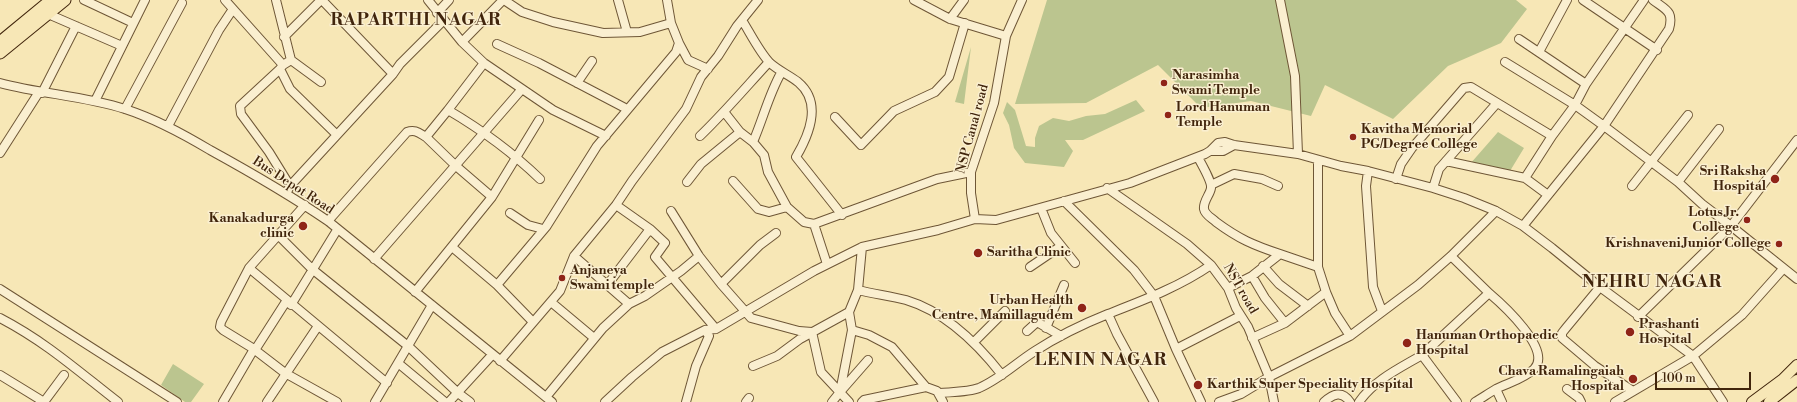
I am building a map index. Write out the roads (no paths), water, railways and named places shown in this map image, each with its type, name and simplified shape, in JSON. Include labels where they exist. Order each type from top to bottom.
[{"type":"highway","points":[[0,42],[51,0]]},
{"type":"highway","points":[[0,53],[65,0]]},
{"type":"main road","points":[[1752,402],[1783,379],[1797,365]]},
{"type":"main road","points":[[1769,402],[1797,380]]},
{"type":"street","points":[[84,0],[133,23]]},
{"type":"street","points":[[95,101],[145,0]]},
{"type":"street","points":[[225,0],[234,8],[282,67],[290,89],[336,134]]},
{"type":"street","points":[[276,0],[284,37],[291,60],[321,82]]},
{"type":"street","points":[[284,37],[322,0],[393,74]]},
{"type":"street","points":[[428,0],[462,42],[484,63],[553,110],[606,136]]},
{"type":"street","points":[[437,13],[449,0]]},
{"type":"street","points":[[462,42],[503,0],[522,12],[553,22],[603,33],[640,32],[671,23]]},
{"type":"street","points":[[618,0],[627,32]]},
{"type":"street","points":[[667,0],[671,23],[688,60],[708,69]]},
{"type":"street","points":[[914,0],[950,19],[1006,36]]},
{"type":"street","points":[[950,19],[964,0]]},
{"type":"street","name":"NSP Canal road","points":[[975,219],[971,193],[971,172],[994,103],[1006,36],[1022,0]]},
{"type":"street","points":[[1280,0],[1296,76],[1298,154]]},
{"type":"street","points":[[1540,52],[1567,0]]},
{"type":"street","points":[[1583,0],[1657,50]]},
{"type":"street","points":[[1525,178],[1574,105],[1586,84],[1644,0]]},
{"type":"street","points":[[1523,226],[1604,126],[1657,50],[1669,29],[1672,19],[1668,12],[1653,0]]},
{"type":"street","points":[[500,361],[560,291],[574,256],[616,205],[632,181],[686,109],[696,86],[753,2]]},
{"type":"street","points":[[125,109],[182,3]]},
{"type":"street","points":[[168,126],[219,30],[234,8]]},
{"type":"street","points":[[48,14],[122,46]]},
{"type":"street","points":[[286,194],[290,186],[336,134],[393,74],[400,64],[444,20]]},
{"type":"street","points":[[742,20],[769,62],[781,72],[798,82],[809,96],[811,115],[810,128],[796,158],[842,215]]},
{"type":"street","points":[[835,117],[861,145],[894,111],[935,92],[949,77],[965,23]]},
{"type":"street","points":[[0,153],[40,93],[76,26]]},
{"type":"street","points":[[1519,39],[1586,84]]},
{"type":"street","points":[[497,285],[543,229],[598,146],[627,109],[676,52],[679,43]]},
{"type":"street","points":[[497,44],[578,83],[627,109]]},
{"type":"street","points":[[290,186],[269,152],[241,114],[240,106],[291,60]]},
{"type":"street","points":[[578,83],[592,61]]},
{"type":"street","points":[[700,136],[725,112],[747,85],[769,62]]},
{"type":"street","points":[[1505,62],[1574,105],[1604,126],[1678,182],[1702,204],[1797,279]]},
{"type":"street","points":[[426,137],[484,63]]},
{"type":"street","points":[[753,142],[761,125],[773,87],[781,72]]},
{"type":"street","name":"Bus Depot Road","points":[[0,83],[40,93],[95,101],[125,109],[168,126],[241,167],[305,205],[328,221],[337,230],[549,400]]},
{"type":"street","points":[[1396,179],[1401,164],[1412,148],[1464,88],[1471,87],[1552,136]]},
{"type":"street","points":[[374,259],[522,89]]},
{"type":"street","points":[[1432,188],[1438,169],[1497,103]]},
{"type":"street","points":[[448,110],[485,132],[517,157],[540,179]]},
{"type":"street","points":[[725,112],[740,132],[753,142],[764,154],[768,172],[787,207],[804,222],[814,224],[842,215],[931,181],[971,172]]},
{"type":"street","points":[[1632,186],[1688,115]]},
{"type":"street","points":[[415,292],[492,197],[539,120]]},
{"type":"street","points":[[1678,182],[1719,129]]},
{"type":"street","points":[[328,221],[407,132],[412,130],[417,131],[426,137],[456,166],[492,197]]},
{"type":"street","points":[[687,182],[701,164],[740,132]]},
{"type":"street","points":[[605,402],[662,352],[705,330],[716,329],[744,311],[827,264],[862,248],[938,230],[975,219],[996,220],[1107,188],[1130,183],[1198,157],[1210,151],[1218,143],[1225,142],[1234,145],[1298,154],[1368,171],[1464,198],[1496,211],[1523,226],[1638,317],[1693,356],[1724,402]]},
{"type":"street","points":[[1638,317],[1731,226],[1795,145]]},
{"type":"street","points":[[1198,157],[1211,185],[1210,191],[1204,203],[1204,209],[1207,215],[1236,237],[1256,246],[1318,267]]},
{"type":"street","points":[[1318,160],[1318,267],[1335,313],[1350,336]]},
{"type":"street","points":[[1446,161],[1525,178],[1548,195]]},
{"type":"street","points":[[1368,171],[1366,186],[1372,287],[1382,311]]},
{"type":"street","points":[[1211,185],[1234,174],[1262,179],[1278,186]]},
{"type":"street","points":[[732,181],[758,209],[769,212],[787,207]]},
{"type":"street","name":"NST road","points":[[1107,188],[1187,244],[1211,265],[1228,288],[1240,316],[1248,327],[1269,377],[1274,402]]},
{"type":"street","points":[[1064,201],[1134,270],[1154,296],[1176,349],[1201,402]]},
{"type":"street","points":[[305,205],[249,268],[220,327],[255,349],[285,373],[337,402]]},
{"type":"street","points":[[616,205],[650,229],[665,243],[655,257],[716,329]]},
{"type":"street","points":[[1041,208],[1051,233],[1075,263]]},
{"type":"street","points":[[671,211],[699,256],[751,318],[799,331],[812,332]]},
{"type":"street","points":[[1220,402],[1241,394],[1269,377],[1350,336],[1418,285],[1451,256],[1496,211]]},
{"type":"street","points":[[510,213],[528,225],[543,229]]},
{"type":"street","points":[[814,224],[827,264]]},
{"type":"street","points":[[608,284],[650,229]]},
{"type":"street","points":[[223,402],[255,349],[312,269],[337,230]]},
{"type":"street","points":[[721,284],[760,246],[776,233]]},
{"type":"street","points":[[278,235],[312,269],[408,346],[458,393],[470,402]]},
{"type":"street","points":[[1030,267],[1061,246]]},
{"type":"street","points":[[452,247],[497,285],[533,322]]},
{"type":"street","points":[[840,392],[841,380],[852,330],[849,312],[858,290],[862,248]]},
{"type":"street","points":[[1228,288],[1252,276],[1280,254]]},
{"type":"street","points":[[574,256],[608,284],[629,304]]},
{"type":"street","points":[[549,400],[594,338],[603,328],[629,304],[645,296],[699,256]]},
{"type":"street","points":[[1451,256],[1488,293],[1509,311],[1532,341],[1537,353],[1538,362],[1533,370],[1496,389],[1475,402]]},
{"type":"street","points":[[852,330],[868,335],[892,347],[926,387],[940,393],[977,389],[1002,375],[1034,352],[1082,324],[1154,296],[1190,279],[1211,265]]},
{"type":"street","points":[[1263,266],[1279,284],[1308,306]]},
{"type":"street","points":[[249,268],[387,383]]},
{"type":"street","points":[[1615,402],[1693,356],[1742,315],[1783,269]]},
{"type":"street","points":[[1252,276],[1265,298],[1285,323]]},
{"type":"street","points":[[1046,328],[1064,285]]},
{"type":"street","points":[[1600,287],[1566,328],[1562,334],[1562,338],[1595,366],[1633,392]]},
{"type":"street","points":[[0,289],[177,402]]},
{"type":"street","points":[[858,290],[906,300],[933,311],[974,342],[1002,375]]},
{"type":"street","points":[[1252,338],[1285,323],[1326,292]]},
{"type":"street","points":[[1359,402],[1365,394],[1382,379],[1422,355],[1488,293]]},
{"type":"street","points":[[551,302],[594,338]]},
{"type":"street","points":[[375,402],[432,305]]},
{"type":"street","points":[[974,342],[1005,311]]},
{"type":"street","points":[[753,366],[776,356],[812,332],[849,312]]},
{"type":"street","points":[[1108,314],[1153,402]]},
{"type":"street","points":[[1176,349],[1240,316]]},
{"type":"street","points":[[0,318],[60,354],[118,402]]},
{"type":"street","points":[[1027,331],[1037,322],[1061,336]]},
{"type":"street","points":[[267,402],[285,373],[318,326]]},
{"type":"street","points":[[686,402],[696,366],[709,336],[705,330]]},
{"type":"street","points":[[812,332],[821,372],[850,402]]},
{"type":"street","points":[[449,402],[492,355]]},
{"type":"street","points":[[1422,355],[1457,402]]},
{"type":"street","points":[[832,402],[868,360]]},
{"type":"street","points":[[398,363],[445,402]]},
{"type":"street","points":[[0,375],[44,402],[64,375]]},
{"type":"street","points":[[862,402],[864,400],[926,387]]},
{"type":"street","points":[[1496,389],[1502,402]]},
{"type":"street","points":[[1567,390],[1579,398],[1581,402]]},
{"type":"street","points":[[940,393],[943,402]]},
{"type":"street","points":[[1324,402],[1332,395],[1338,394],[1346,397],[1350,402]]},
{"type":"place","name":"Narasimha Swami Temple","points":[[1164,83]]},
{"type":"place","name":"Lord Hanuman Temple","points":[[1168,115]]},
{"type":"place","name":"Kavitha Memorial PG/Degree College","points":[[1353,137]]},
{"type":"place","name":"Sri Raksha Hospital","points":[[1775,179]]},
{"type":"place","name":"Lotus Jr. College","points":[[1747,220]]},
{"type":"place","name":"Kanakadurga clinic","points":[[303,226]]},
{"type":"place","name":"Krishnaveni Junior College","points":[[1779,244]]},
{"type":"place","name":"Saritha Clinic","points":[[978,253]]},
{"type":"place","name":"Anjaneya Swami temple","points":[[562,278]]},
{"type":"place","name":"Urban Health Centre, Mamillagudem","points":[[1082,308]]},
{"type":"place","name":"Prashanti Hospital","points":[[1630,332]]},
{"type":"place","name":"Hanuman Orthopaedic Hospital","points":[[1407,343]]},
{"type":"place","name":"Chava Ramalingaiah Hospital","points":[[1633,379]]},
{"type":"place","name":"Karthik Super Speciality Hospital","points":[[1198,385]]},
{"type":"district","name":"RAPARTHI NAGAR","points":[[416,21]]},
{"type":"district","name":"NEHRU NAGAR","points":[[1652,283]]},
{"type":"district","name":"LENIN NAGAR","points":[[1101,361]]}]
